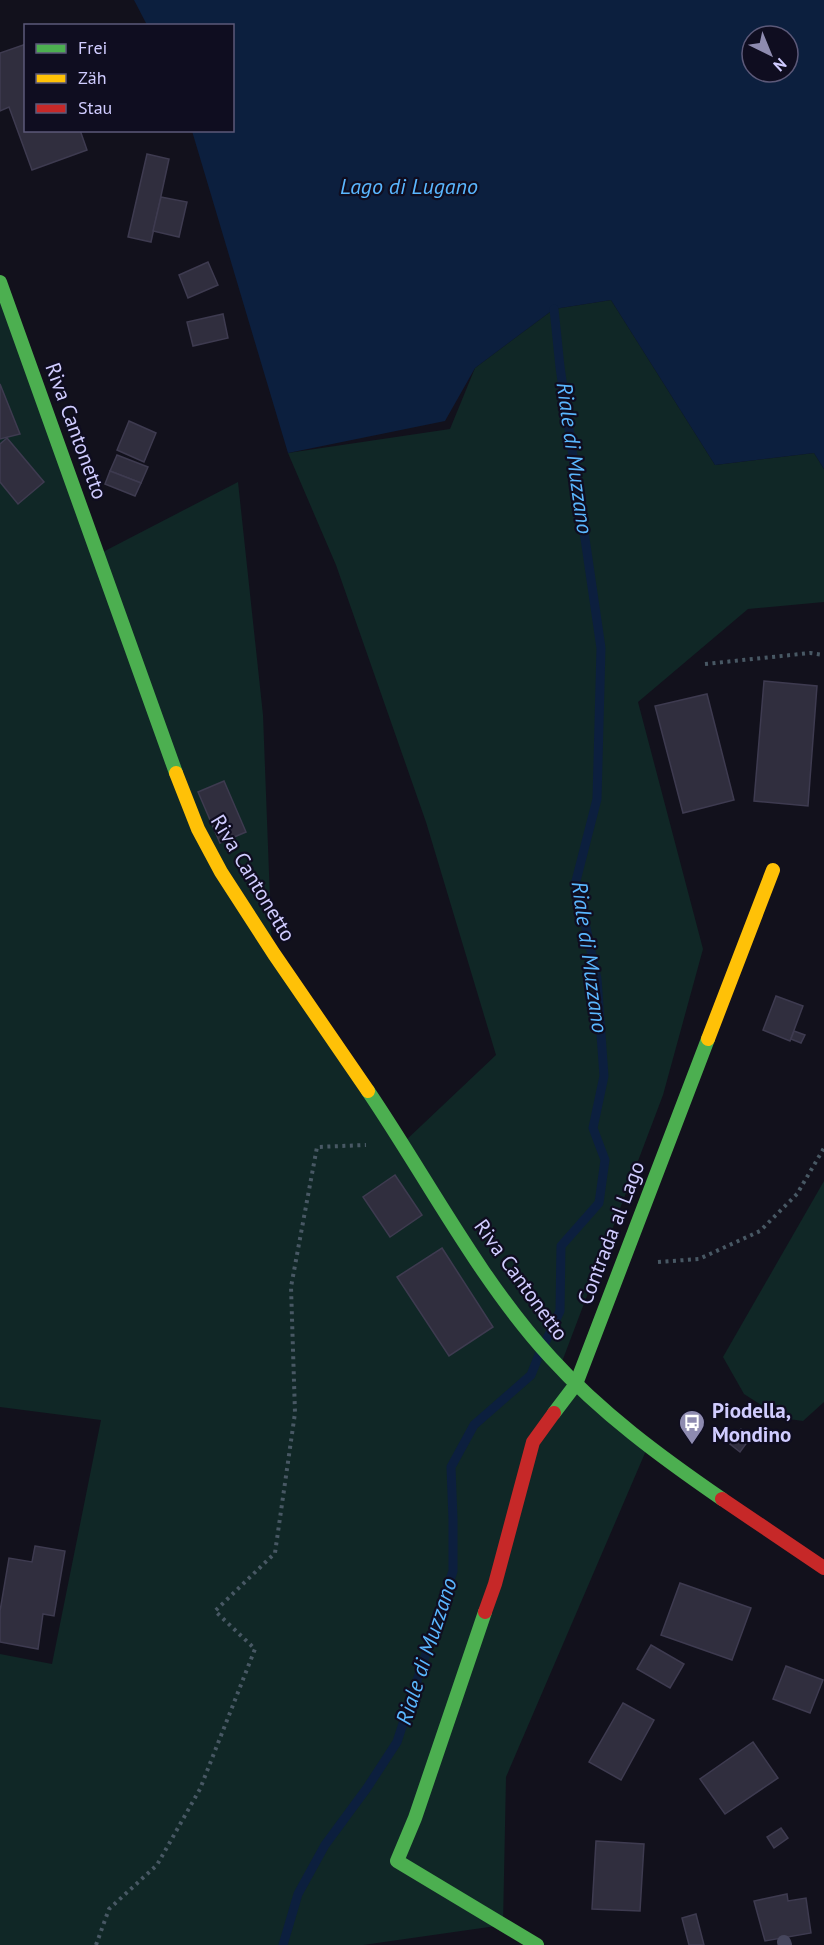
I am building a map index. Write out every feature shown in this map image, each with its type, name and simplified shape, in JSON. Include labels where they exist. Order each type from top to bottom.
[{"type":"main road","name":"Riva Cantonetto","points":[[0,282],[184,795],[199,833],[217,867],[503,1297],[532,1336],[576,1384],[648,1446],[824,1568]]},
{"type":"main road","name":"Contrada al Lago","points":[[537,1945],[397,1861],[415,1818],[495,1584],[533,1442],[576,1384],[773,870]]},
{"type":"path","points":[[705,664],[810,653],[824,655]]},
{"type":"path","points":[[96,1945],[109,1909],[157,1865],[200,1789],[255,1649],[215,1611],[275,1553],[295,1413],[291,1287],[317,1147],[403,1144]]},
{"type":"path","points":[[621,1265],[699,1259],[760,1231],[797,1194],[824,1148]]},
{"type":"green space","points":[[0,282],[99,554],[238,482],[263,715],[272,952],[403,1143],[496,1055],[426,822],[336,565],[288,453],[450,429],[475,368],[554,309],[611,300],[715,465],[814,453],[824,469],[824,602],[748,609],[638,702],[703,949],[663,1095],[560,1367],[648,1446],[506,1777],[503,1925],[363,1945],[0,1945],[0,1654],[52,1664],[101,1420],[0,1407]]},
{"type":"green space","points":[[824,1181],[824,1402],[803,1421],[782,1418],[744,1394],[723,1357]]},
{"type":"water","name":"Lago di Lugano","points":[[134,0],[824,0],[824,469],[814,453],[715,465],[611,300],[554,309],[475,368],[445,421],[288,453],[192,132],[234,132],[234,24],[146,24]]},
{"type":"building","points":[[24,45],[24,132],[81,132],[87,150],[32,170],[9,107],[0,111],[0,53]]},
{"type":"building","points":[[147,154],[169,159],[151,242],[128,237]]},
{"type":"building","points":[[161,197],[187,202],[179,237],[153,231]]},
{"type":"building","points":[[208,262],[218,285],[188,298],[179,275]]},
{"type":"building","points":[[223,314],[228,338],[193,346],[187,322]]},
{"type":"building","points":[[0,384],[20,434],[0,439]]},
{"type":"building","points":[[129,421],[156,433],[144,462],[117,450]]},
{"type":"building","points":[[7,438],[44,482],[18,504],[0,482],[0,444]]},
{"type":"building","points":[[117,455],[148,467],[141,483],[110,471]]},
{"type":"building","points":[[110,471],[141,483],[135,496],[105,484]]},
{"type":"building","points":[[764,681],[817,686],[808,806],[754,801]]},
{"type":"building","points":[[707,694],[734,800],[683,813],[655,706]]},
{"type":"building","points":[[224,781],[246,832],[220,843],[198,792]]},
{"type":"building","points":[[776,996],[803,1006],[790,1041],[763,1030]]},
{"type":"building","points":[[794,1031],[805,1035],[801,1043],[791,1039]]},
{"type":"building","points":[[395,1175],[422,1215],[390,1237],[363,1197]]},
{"type":"building","points":[[442,1248],[493,1327],[449,1356],[397,1277]]},
{"type":"building","points":[[741,1429],[751,1437],[740,1452],[730,1444]]},
{"type":"building","points":[[35,1546],[65,1551],[54,1616],[43,1614],[38,1649],[0,1642],[0,1611],[9,1558],[32,1562]]},
{"type":"building","points":[[680,1583],[751,1608],[732,1660],[661,1635]]},
{"type":"building","points":[[651,1645],[684,1664],[670,1688],[637,1669]]},
{"type":"building","points":[[786,1666],[823,1680],[810,1713],[773,1699]]},
{"type":"building","points":[[623,1703],[654,1720],[621,1780],[589,1762]]},
{"type":"building","points":[[753,1742],[778,1778],[725,1814],[700,1779]]},
{"type":"building","points":[[781,1828],[788,1838],[774,1848],[767,1837]]},
{"type":"building","points":[[596,1841],[644,1844],[640,1911],[592,1909]]},
{"type":"building","points":[[787,1894],[788,1901],[806,1898],[811,1933],[765,1941],[754,1901]]},
{"type":"building","points":[[696,1914],[704,1945],[689,1945],[682,1918]]},
{"type":"waterway","name":"Riale di Muzzano","points":[[545,1343],[560,1311],[561,1246],[599,1203],[605,1160],[593,1128],[604,1076],[597,979],[576,881],[597,799],[601,648],[560,367],[554,309]]},
{"type":"waterway","name":"Riale di Muzzano","points":[[283,1945],[298,1894],[325,1845],[397,1742],[453,1571],[451,1467],[474,1425],[531,1375],[539,1355]]},
{"type":"traffic: fast","points":[[0,282],[176,773]]},
{"type":"traffic: fast","points":[[554,1413],[576,1384],[708,1039]]},
{"type":"traffic: fast","points":[[368,1091],[477,1263],[525,1328],[551,1358],[611,1416],[722,1499]]},
{"type":"traffic: fast","points":[[485,1612],[415,1818],[397,1861],[537,1945]]},
{"type":"traffic: slow","points":[[176,773],[198,829],[221,872],[368,1091]]},
{"type":"traffic: slow","points":[[708,1039],[773,870]]},
{"type":"traffic: jam","points":[[485,1612],[495,1584],[533,1442],[554,1413]]},
{"type":"traffic: jam","points":[[722,1499],[824,1568]]},
{"type":"place","name":"Piodella, Mondino","points":[[692,1446]]}]
